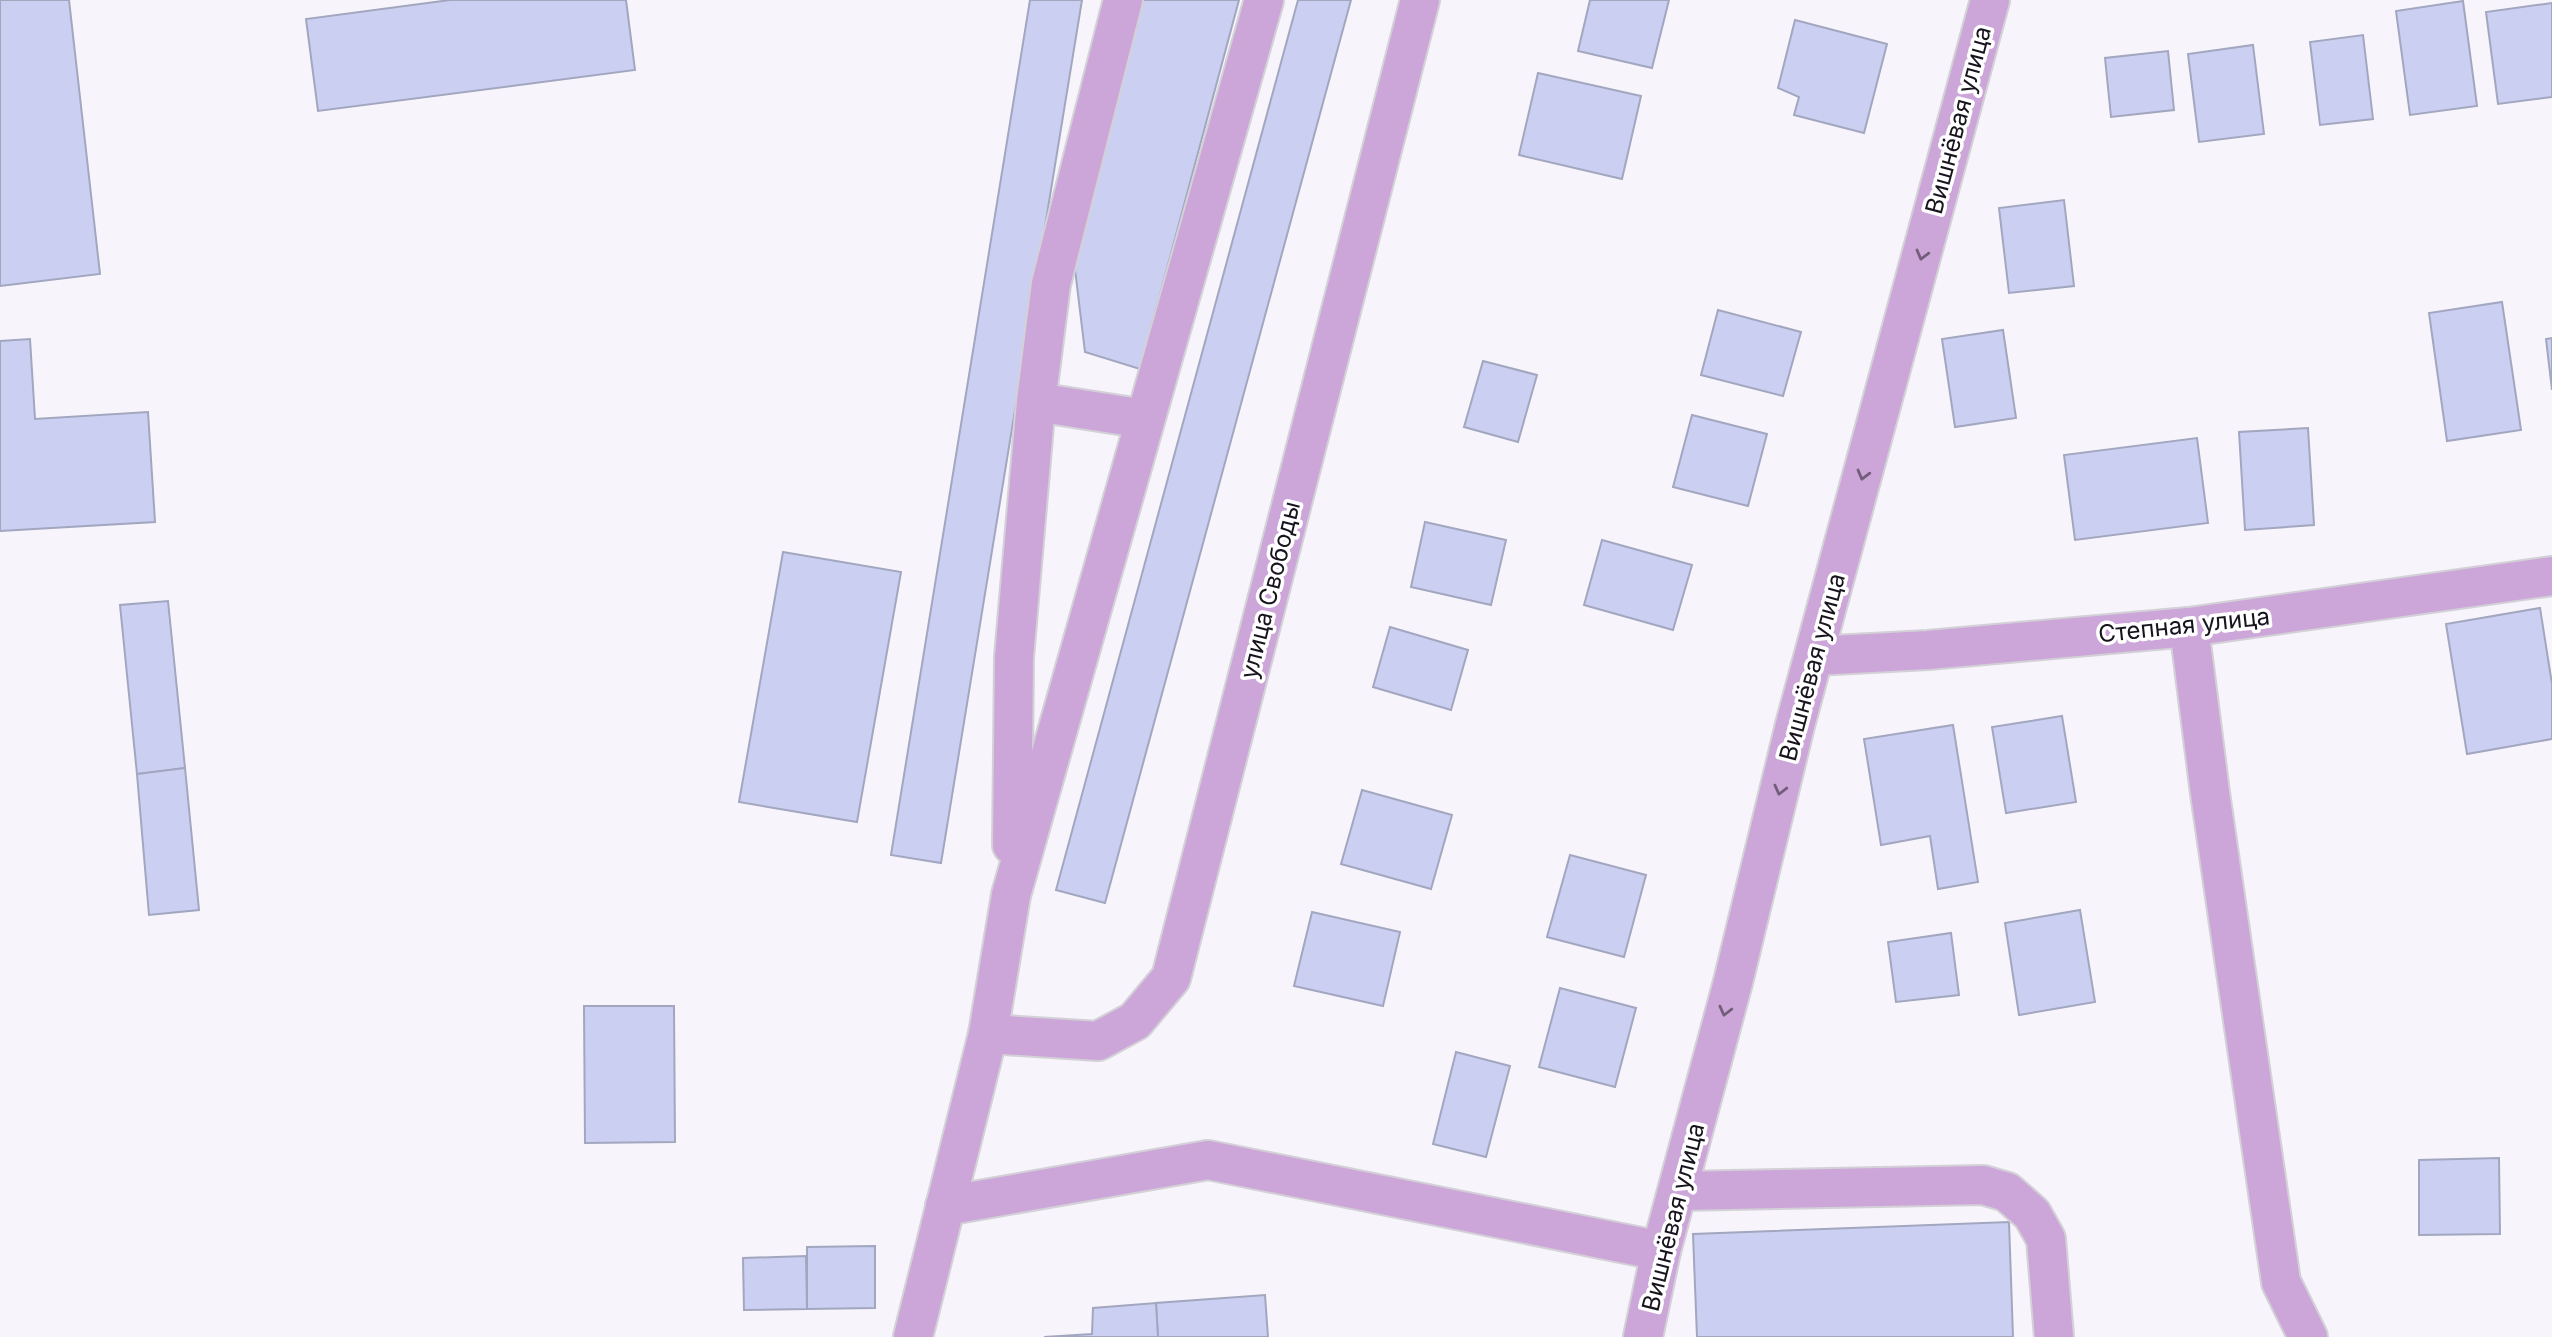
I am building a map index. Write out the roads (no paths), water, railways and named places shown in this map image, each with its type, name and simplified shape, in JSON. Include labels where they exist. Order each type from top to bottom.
[{"type":"street","points":[[1011,895],[1014,657],[1036,402],[1051,284],[1123,0]]},
{"type":"street","points":[[913,1337],[988,1034],[1011,895],[1264,0]]},
{"type":"street","name":"улица Свободы","points":[[988,1034],[1098,1041],[1135,1021],[1171,978],[1420,0]]},
{"type":"street","name":"Вишнёвая улица","points":[[1643,1337],[1661,1251],[1679,1191],[1814,656],[1990,0]]},
{"type":"street","points":[[1036,402],[1146,419]]},
{"type":"street","name":"Степная улица","points":[[1814,656],[1928,650],[2189,627],[2552,576]]},
{"type":"street","points":[[2189,627],[2210,793],[2281,1282],[2308,1337]]},
{"type":"street","points":[[945,1206],[1208,1160],[1661,1251]]},
{"type":"street","points":[[1679,1191],[1983,1185],[2007,1192],[2032,1214],[2046,1239],[2054,1337]]}]
